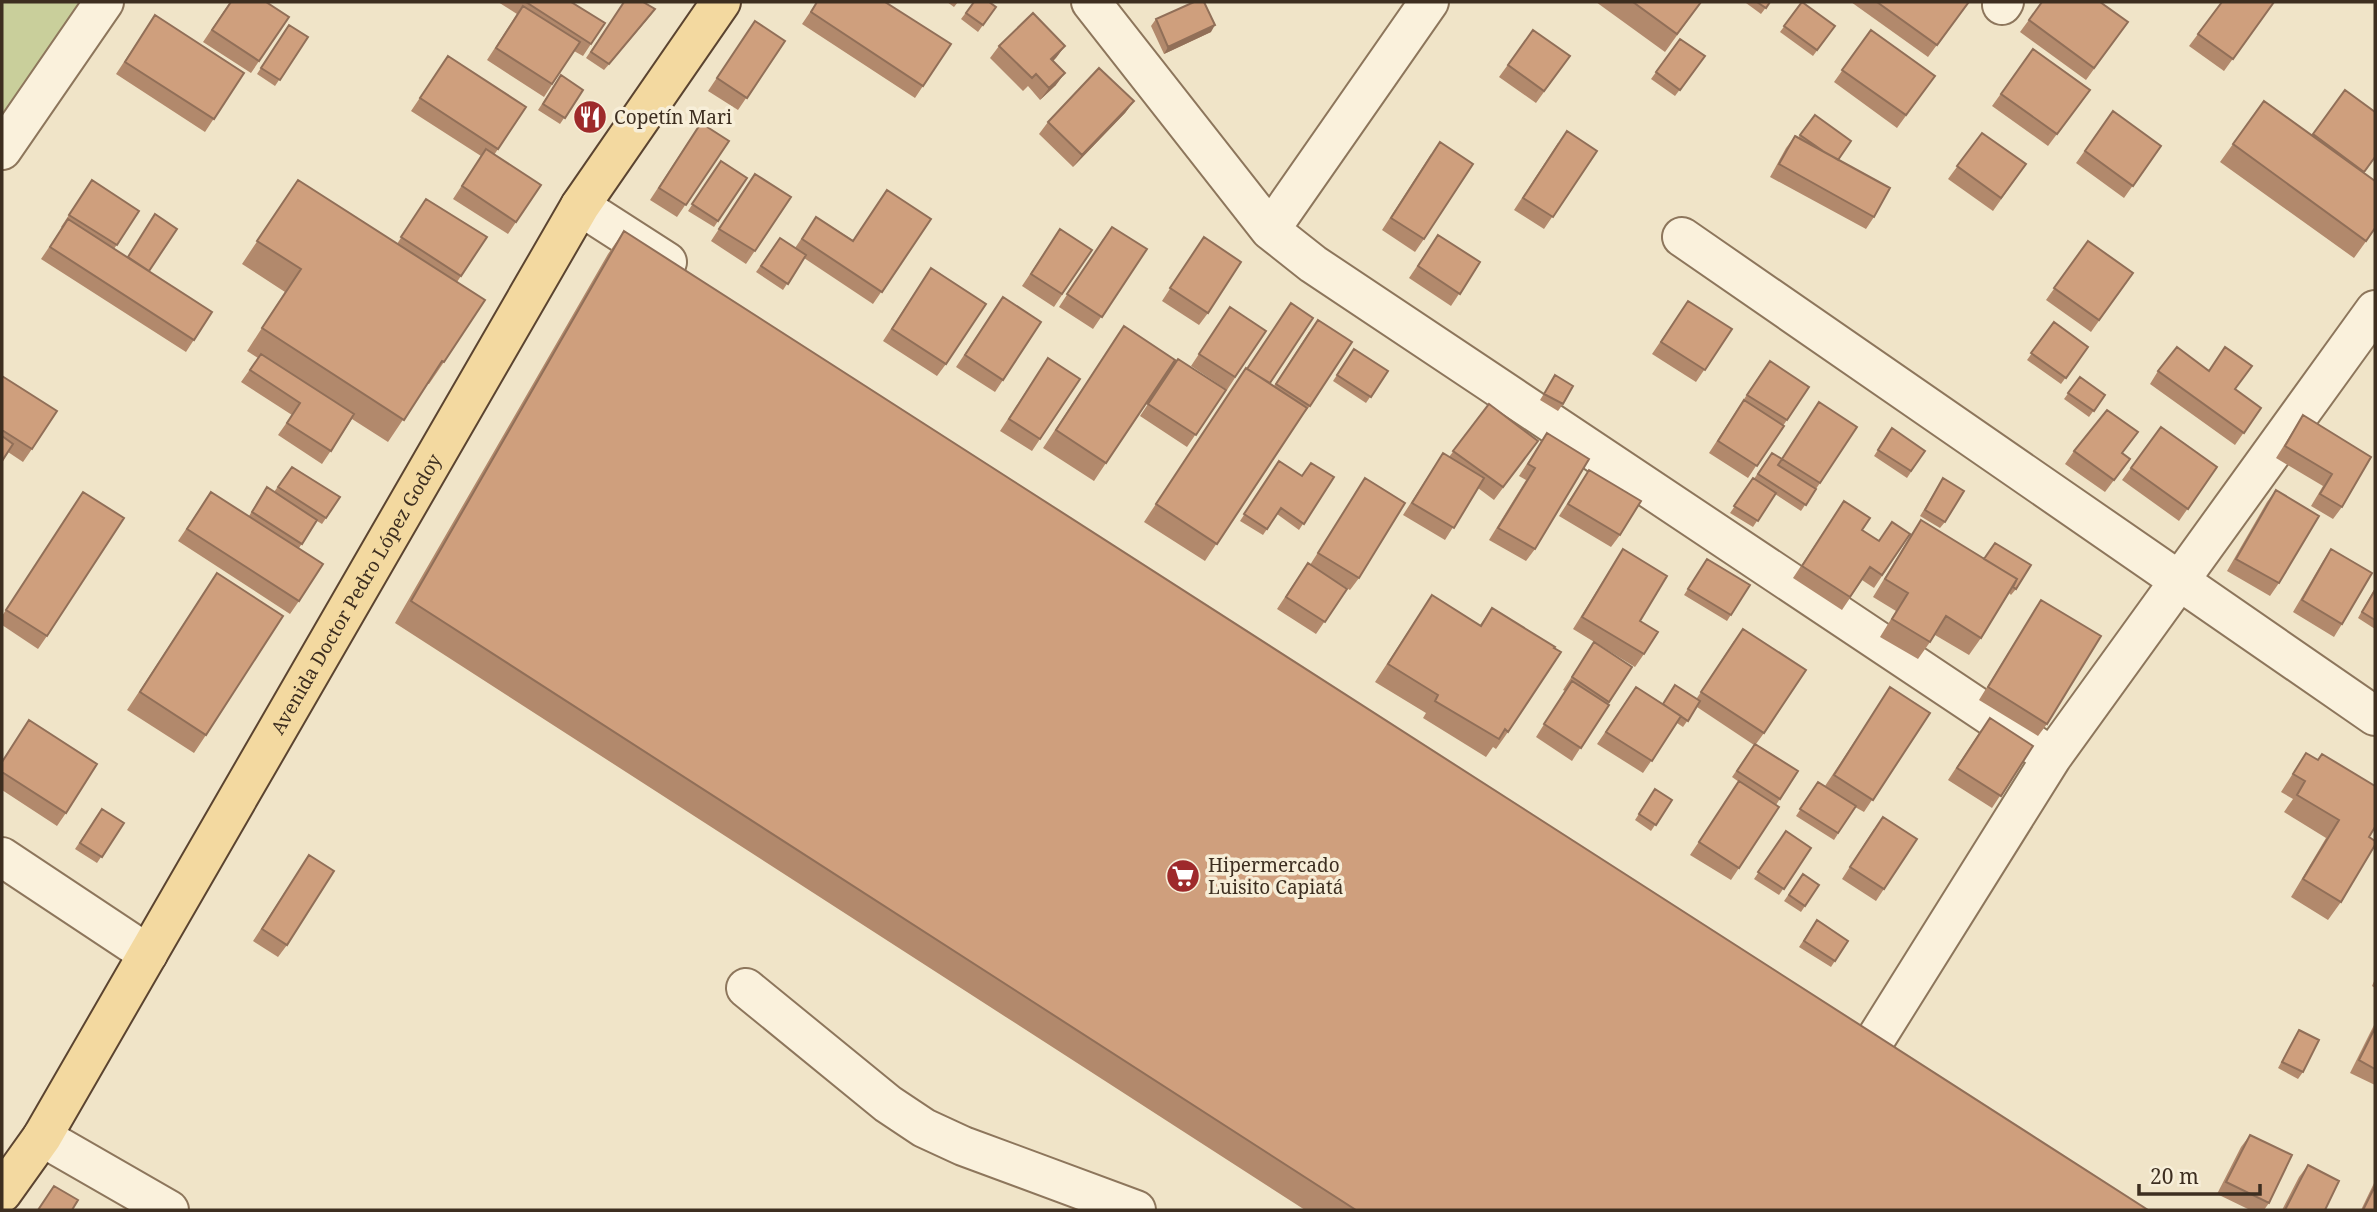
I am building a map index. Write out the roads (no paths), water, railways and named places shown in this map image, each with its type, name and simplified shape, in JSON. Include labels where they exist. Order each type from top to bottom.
[{"type":"main road","name":"Avenida Doctor Pedro López Godoy","points":[[2,1193],[42,1137],[580,206],[713,5]]},
{"type":"street","points":[[2,150],[104,2]]},
{"type":"street","points":[[1091,2],[1270,230],[1313,264],[2052,757]]},
{"type":"street","points":[[1270,230],[1429,2]]},
{"type":"street","points":[[580,206],[696,281]]},
{"type":"street","points":[[1682,237],[2375,716]]},
{"type":"street","points":[[1907,1061],[1863,1033],[2052,757],[2371,326]]},
{"type":"street","points":[[2,857],[148,954]]},
{"type":"street","points":[[746,988],[888,1104],[924,1128],[963,1146],[1136,1210]]},
{"type":"street","points":[[42,1137],[169,1210]]},
{"type":"place","name":"Copetín Mari","points":[[590,117]]},
{"type":"place","name":"Hipermercado Luisito Capiatá","points":[[1183,876]]}]
